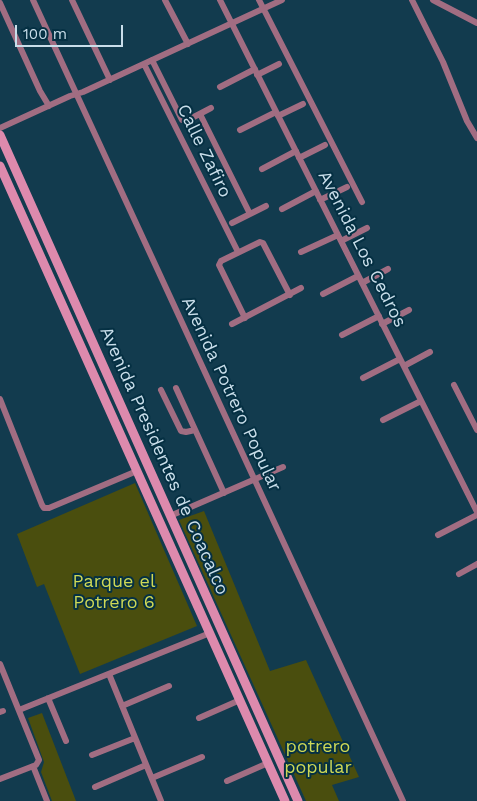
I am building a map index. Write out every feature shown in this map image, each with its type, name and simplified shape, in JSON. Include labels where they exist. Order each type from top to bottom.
[{"type":"street","name":"Avenida Potrero Popular","points":[[33,0],[403,801]]},
{"type":"street","points":[[72,0],[110,80]]},
{"type":"street","points":[[166,0],[188,44]]},
{"type":"street","name":"Avenida Los Cedros","points":[[220,0],[477,513]]},
{"type":"street","points":[[259,0],[362,202]]},
{"type":"street","points":[[0,128],[110,80],[282,0]]},
{"type":"street","points":[[412,0],[443,62],[467,121],[477,138]]},
{"type":"street","points":[[433,0],[477,23]]},
{"type":"street","points":[[0,3],[49,106]]},
{"type":"street","points":[[152,60],[182,120],[188,120],[211,108]]},
{"type":"street","name":"Calle Zafiro","points":[[144,64],[238,252]]},
{"type":"street","points":[[220,87],[280,64]]},
{"type":"street","points":[[240,130],[303,104]]},
{"type":"street","points":[[200,114],[250,214]]},
{"type":"street","name":"Avenida Presidentes de Coacalco","points":[[0,135],[298,801]]},
{"type":"street","points":[[299,158],[325,145]]},
{"type":"street","points":[[262,169],[296,152]]},
{"type":"street","name":"Avenida Presidentes de Coacalco","points":[[0,166],[285,801]]},
{"type":"street","points":[[320,200],[347,187]]},
{"type":"street","points":[[282,209],[316,191]]},
{"type":"street","points":[[232,223],[266,206]]},
{"type":"street","points":[[301,252],[367,228]]},
{"type":"street","points":[[245,318],[220,265],[222,260],[258,242],[264,243],[290,295]]},
{"type":"street","points":[[362,283],[388,269]]},
{"type":"street","points":[[323,294],[358,276]]},
{"type":"street","points":[[232,324],[302,288]]},
{"type":"street","points":[[382,324],[409,310]]},
{"type":"street","points":[[342,335],[379,316]]},
{"type":"street","points":[[363,378],[430,352]]},
{"type":"street","points":[[454,385],[477,430]]},
{"type":"street","points":[[176,388],[224,493]]},
{"type":"street","points":[[161,390],[181,430],[186,432],[195,430]]},
{"type":"street","points":[[0,399],[44,508],[137,471]]},
{"type":"street","points":[[383,420],[421,401]]},
{"type":"street","points":[[170,516],[283,467]]},
{"type":"street","points":[[438,535],[477,513]]},
{"type":"street","points":[[177,560],[188,556]]},
{"type":"street","points":[[459,574],[477,564]]},
{"type":"street","points":[[19,710],[210,633]]},
{"type":"street","points":[[0,664],[38,760],[38,764],[0,778]]},
{"type":"street","points":[[109,674],[161,801]]},
{"type":"street","points":[[122,706],[169,686]]},
{"type":"street","points":[[48,698],[66,741]]},
{"type":"street","points":[[199,718],[240,700]]},
{"type":"street","points":[[250,722],[260,717]]},
{"type":"street","points":[[92,755],[135,738]]},
{"type":"street","points":[[152,778],[202,757]]},
{"type":"street","points":[[227,781],[268,763]]},
{"type":"street","points":[[95,787],[146,765]]},
{"type":"street","points":[[33,766],[47,801]]},
{"type":"green space","name":"Parque el Potrero 6","points":[[135,483],[197,626],[80,674],[44,584],[37,587],[17,534]]},
{"type":"green space","name":"potrero popular","points":[[204,511],[270,671],[306,660],[359,777],[332,785],[339,801],[306,801],[179,520]]},
{"type":"green space","points":[[42,713],[76,801],[52,801],[41,772],[44,762],[28,718]]}]
